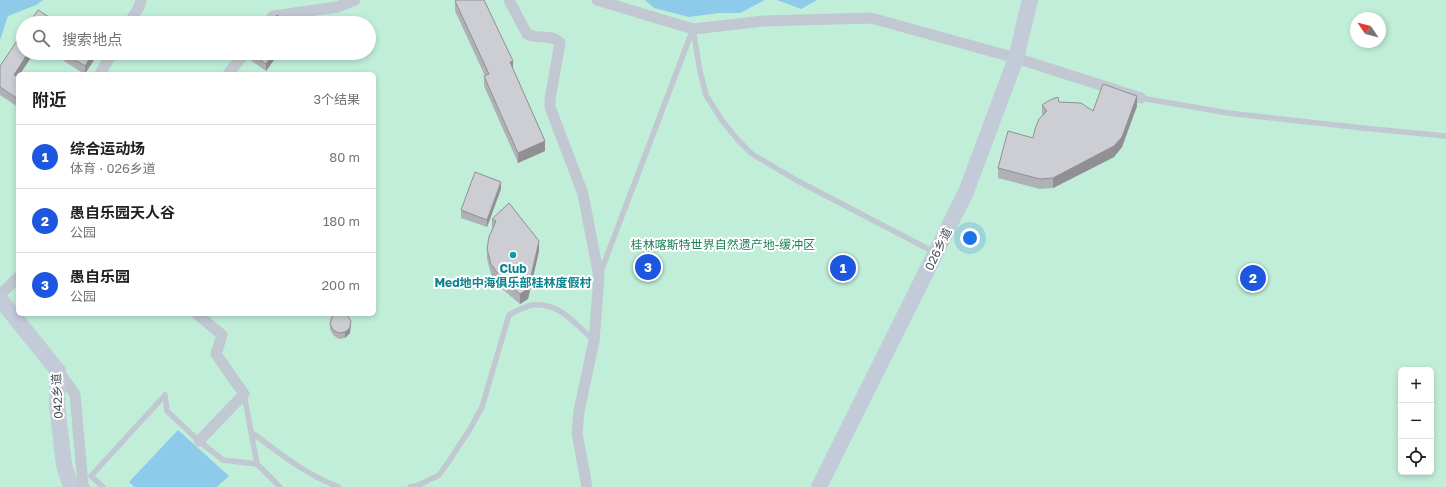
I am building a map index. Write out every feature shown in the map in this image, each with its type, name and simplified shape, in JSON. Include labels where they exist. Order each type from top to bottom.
[{"type":"street","points":[[133,16],[139,7],[141,0]]},
{"type":"street","points":[[273,16],[337,7],[354,0]]},
{"type":"street","points":[[509,0],[527,34],[531,36],[555,38],[560,43],[550,99],[550,107],[583,194],[599,277],[594,341],[579,411],[577,433],[587,487]]},
{"type":"street","points":[[597,0],[693,29],[764,21],[872,18],[1016,58],[1141,98]]},
{"type":"street","name":"026乡道","points":[[819,487],[966,192],[1016,58],[1030,0]]},
{"type":"street","points":[[101,72],[108,60]]},
{"type":"street","points":[[230,72],[239,60]]},
{"type":"street","points":[[0,295],[16,279]]},
{"type":"street","name":"042乡道","points":[[0,299],[58,371],[57,412],[64,465],[71,487]]},
{"type":"street","points":[[199,316],[222,335],[216,354],[244,394],[199,441]]},
{"type":"street","points":[[58,371],[76,394],[84,487]]},
{"type":"lane","points":[[599,277],[693,29]]},
{"type":"lane","points":[[693,29],[700,71],[706,95],[721,119],[737,139],[752,154],[796,180],[935,253]]},
{"type":"lane","points":[[1141,98],[1228,114],[1446,136]]},
{"type":"lane","points":[[410,487],[419,485],[439,475],[470,429],[482,406],[509,315],[532,305],[546,306],[556,309],[568,317],[594,341]]},
{"type":"lane","points":[[244,394],[257,464],[280,487]]},
{"type":"lane","points":[[103,487],[91,476],[165,395],[167,411],[199,441],[224,460],[257,464]]},
{"type":"lane","points":[[251,432],[304,470],[339,487]]},
{"type":"green space","name":"桂林喀斯特世界自然遗产地-缓冲区","points":[[0,0],[1446,0],[1446,487],[0,487]]},
{"type":"water","points":[[0,0],[43,0],[36,5],[8,16],[0,40]]},
{"type":"water","points":[[645,0],[765,0],[740,13],[719,13],[689,17],[654,8]]},
{"type":"water","points":[[777,0],[817,0],[801,9]]},
{"type":"water","points":[[178,430],[229,476],[217,487],[134,487],[129,482]]},
{"type":"building","points":[[484,0],[513,61],[510,62],[545,141],[518,153],[484,76],[489,74],[455,1]]},
{"type":"building","points":[[38,10],[47,16],[34,16]]},
{"type":"building","points":[[16,42],[16,60],[24,60],[14,75],[16,76],[16,98],[0,87],[0,66]]},
{"type":"building","points":[[75,60],[89,60],[85,66]]},
{"type":"building","points":[[261,60],[269,60],[266,64]]},
{"type":"building","points":[[1103,84],[1137,96],[1122,137],[1114,146],[1053,178],[1040,179],[998,168],[1008,131],[1033,138],[1039,119],[1047,111],[1042,105],[1058,97],[1059,102],[1081,103],[1093,111]]},
{"type":"building","points":[[475,172],[501,182],[487,220],[461,210]]},
{"type":"building","name":"Club Med地中海俱乐部桂林度假村","points":[[509,203],[539,241],[528,289],[520,294],[501,278],[491,264],[487,249],[489,237],[496,221],[492,219]]},
{"type":"building","points":[[348,316],[351,321],[348,330],[339,333],[333,330],[330,324],[332,317]]},
{"type":"place","name":"Club Med地中海俱乐部桂林度假村","points":[[513,255]]},
{"type":"place","name":"愚自乐园","points":[[648,267]]},
{"type":"place","name":"综合运动场","points":[[843,268]]},
{"type":"place","name":"愚自乐园天人谷","points":[[1253,278]]}]
